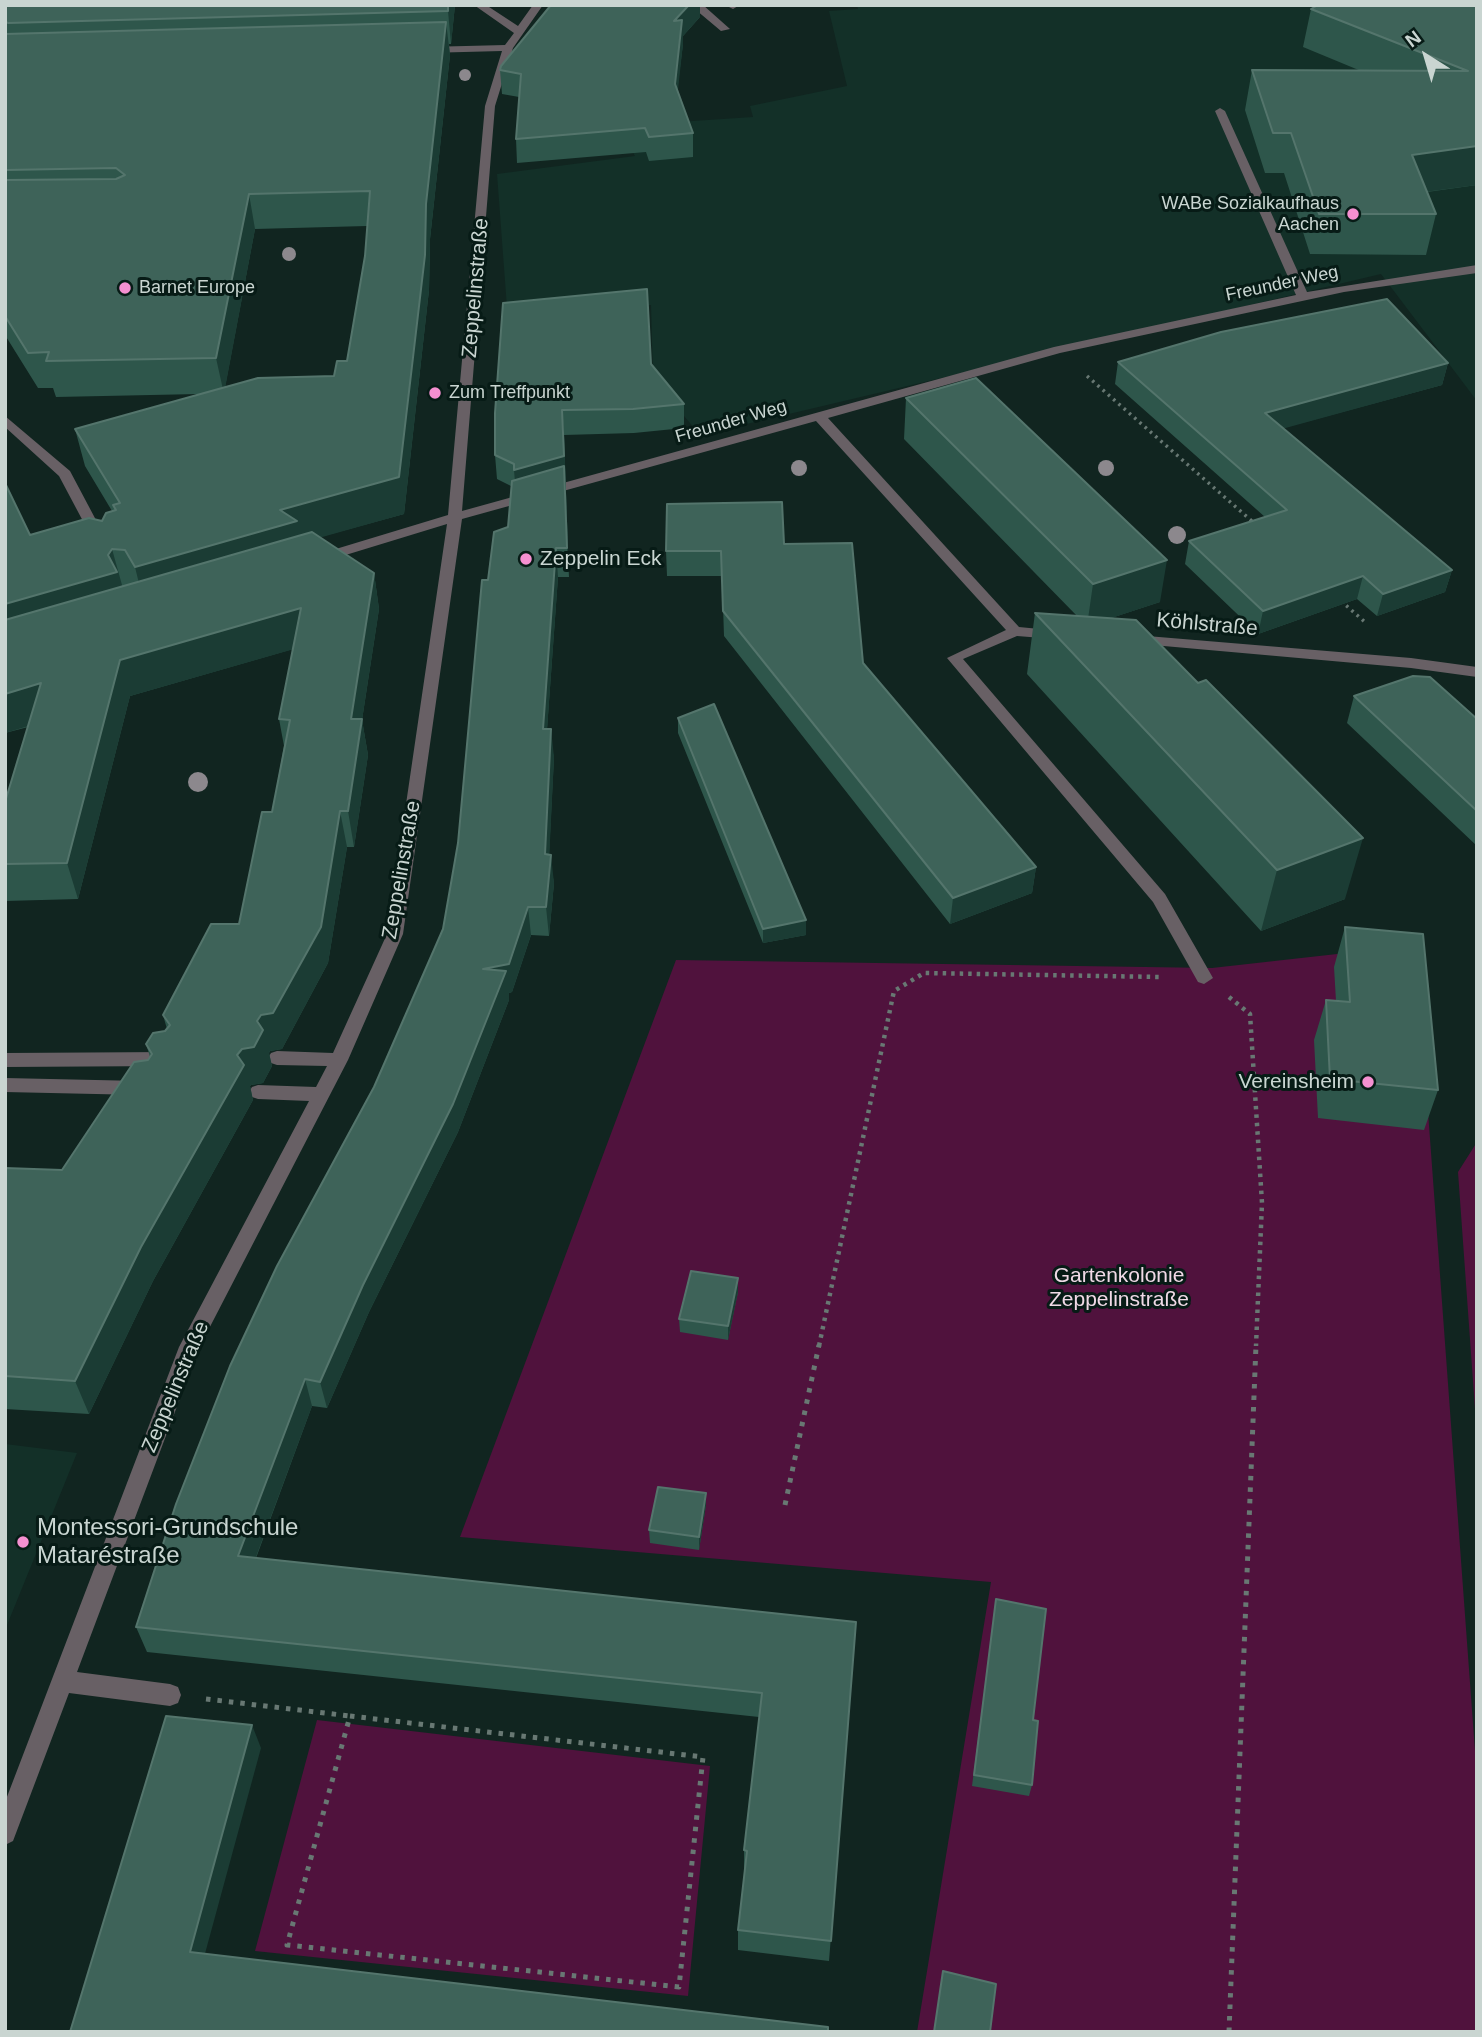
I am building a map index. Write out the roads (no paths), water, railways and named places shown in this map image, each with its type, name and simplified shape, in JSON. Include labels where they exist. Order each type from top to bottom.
[{"type":"street","points":[[479,5],[518,31]]},
{"type":"street","name":"Zeppelinstraße","points":[[5,1833],[189,1347],[339,1060],[395,934],[455,517],[490,106],[509,48],[538,5]]},
{"type":"street","points":[[685,5],[699,8],[725,29]]},
{"type":"street","points":[[411,51],[509,48]]},
{"type":"street","points":[[1220,111],[1303,297]]},
{"type":"street","name":"Freunder Weg","points":[[310,561],[455,517],[1058,350],[1344,288],[1477,269]]},
{"type":"street","points":[[818,415],[1015,631]]},
{"type":"street","points":[[5,420],[65,474],[107,552]]},
{"type":"street","points":[[1069,635],[1015,631],[954,658],[1159,898],[1204,978]]},
{"type":"street","name":"Köhlstraße","points":[[1124,639],[1477,671]]},
{"type":"street","points":[[277,1058],[339,1060]]},
{"type":"street","points":[[5,1060],[169,1059]]},
{"type":"street","points":[[5,1085],[152,1088]]},
{"type":"street","points":[[258,1092],[320,1094]]},
{"type":"street","points":[[61,1681],[170,1695]]},
{"type":"place","name":"WABe Sozialkaufhaus Aachen","points":[[1353,214]]},
{"type":"place","name":"Barnet Europe","points":[[125,288]]},
{"type":"place","name":"Zum Treffpunkt","points":[[435,393]]},
{"type":"place","name":"Zeppelin Eck","points":[[526,559]]},
{"type":"place","name":"Vereinsheim","points":[[1368,1082]]},
{"type":"place","name":"Montessori-Grundschule Mataréstraße","points":[[23,1542]]},
{"type":"park label","name":"Gartenkolonie Zeppelinstraße","points":[[1119,1288]]}]
